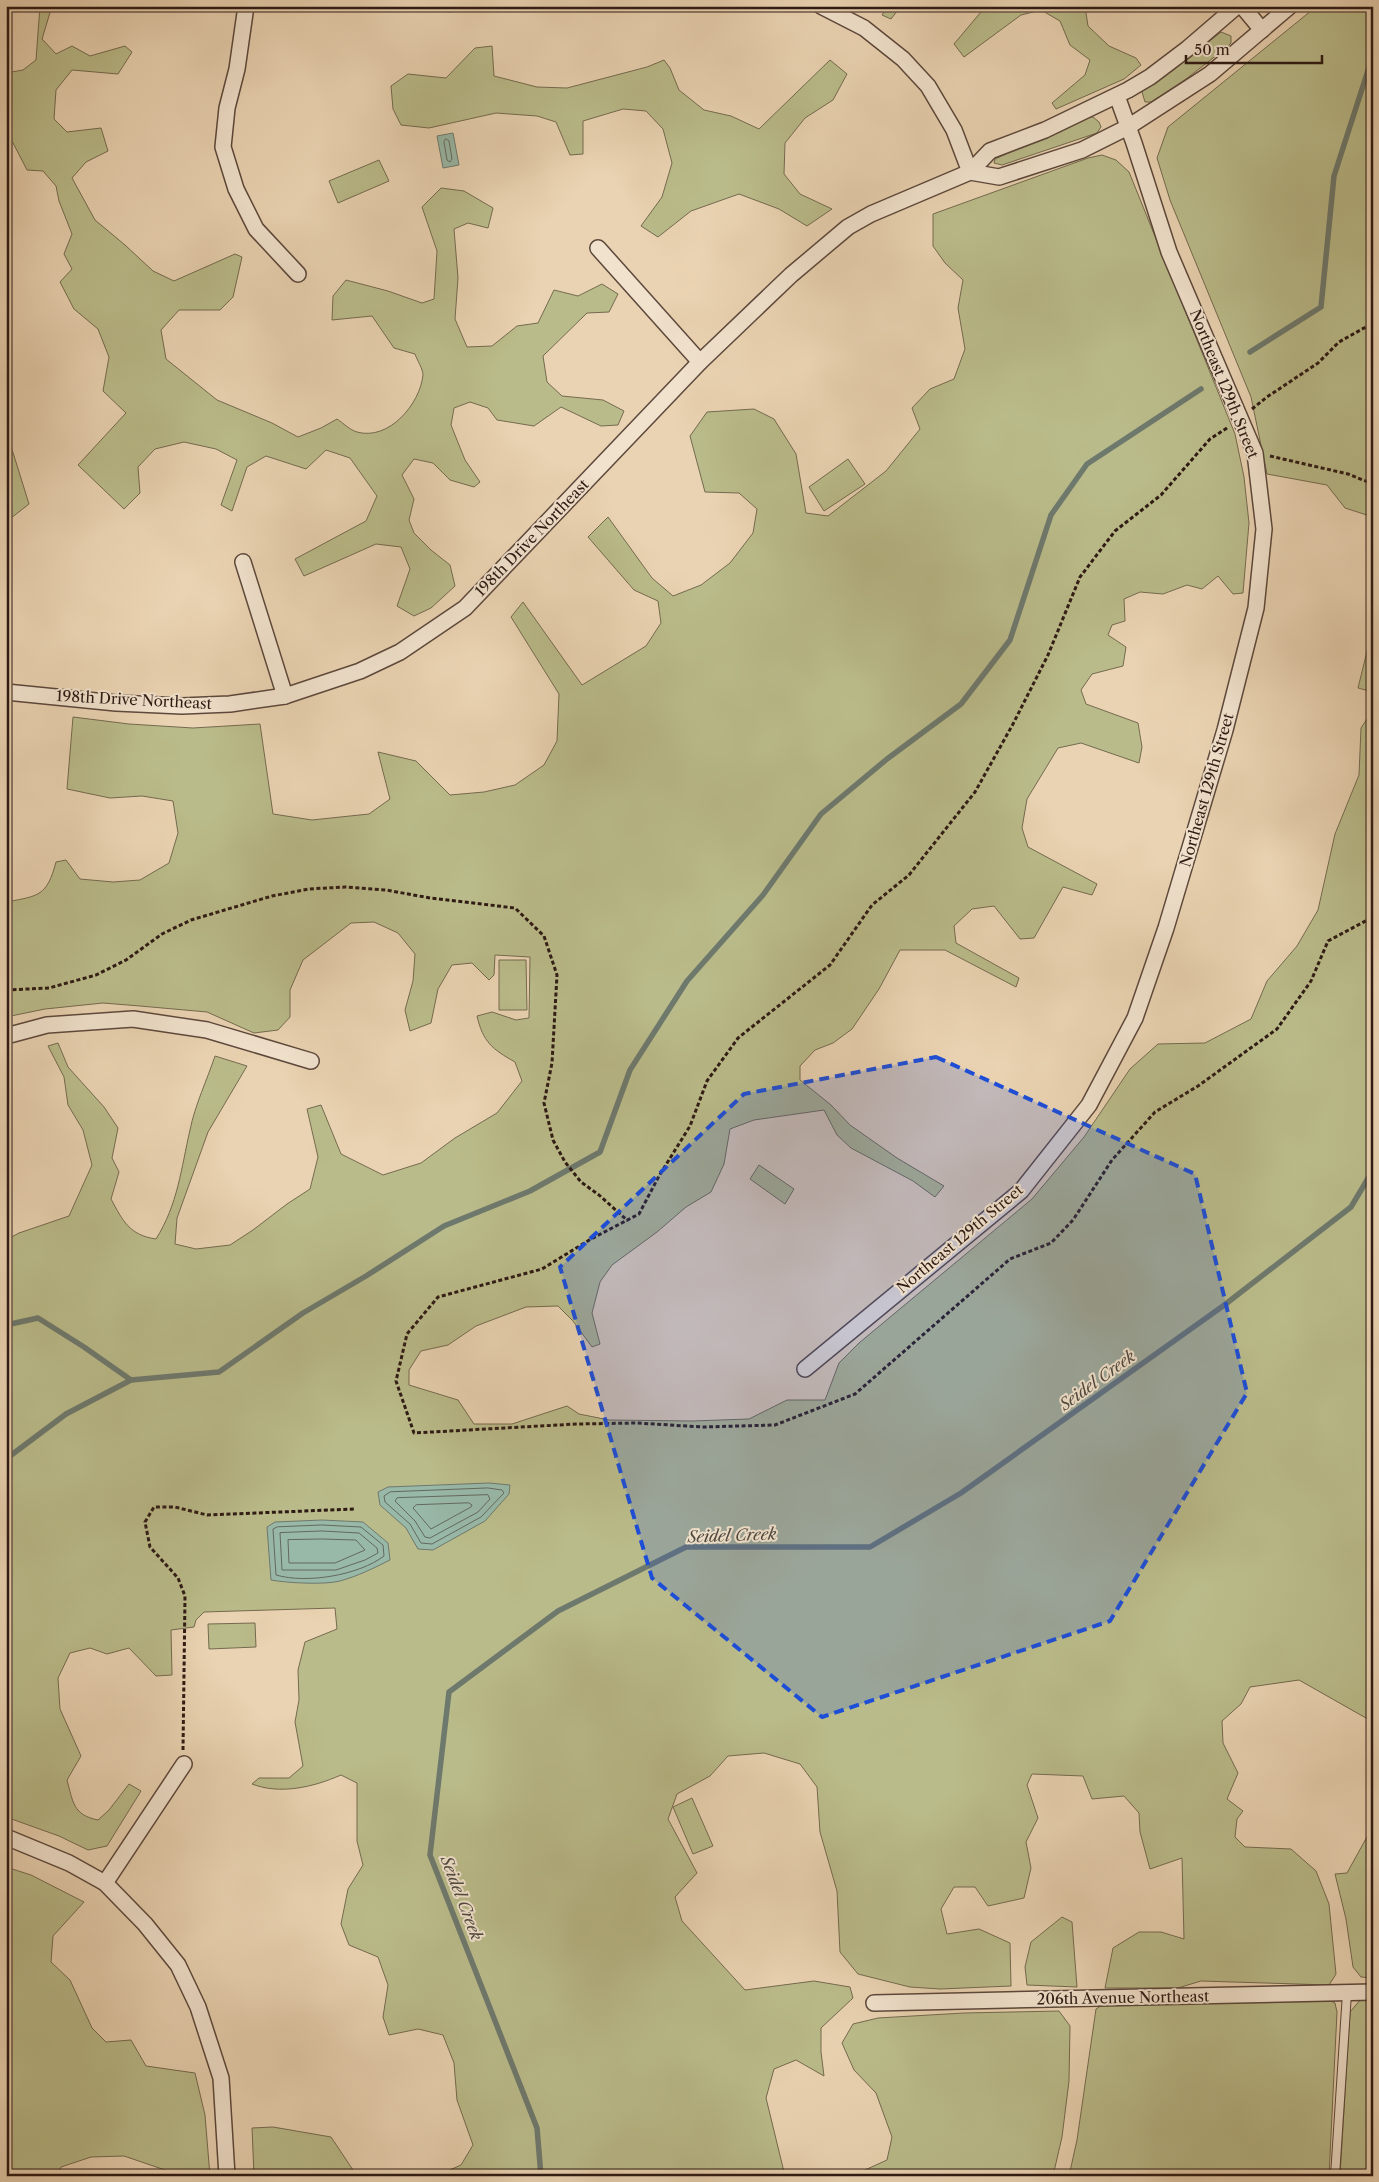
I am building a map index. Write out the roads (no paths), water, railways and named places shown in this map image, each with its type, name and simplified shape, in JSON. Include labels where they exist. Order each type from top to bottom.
[{"type":"street","points":[[246,6],[237,69],[227,108],[223,147],[236,189],[256,229],[298,274]]},
{"type":"street","points":[[821,6],[864,28],[903,59],[928,86],[954,130],[970,172],[999,177],[1082,150],[1128,127],[1210,74],[1290,6]]},
{"type":"street","name":"198th Drive Northeast","points":[[6,692],[116,703],[182,706],[230,704],[285,696],[360,671],[400,652],[465,608],[700,362],[791,275],[848,226],[871,214],[970,172],[990,151],[1046,130],[1117,96],[1150,77],[1237,6]]},
{"type":"street","points":[[1242,6],[1262,30]]},
{"type":"street","name":"Northeast 129th Street","points":[[805,1369],[1021,1191],[1089,1105],[1135,1018],[1166,928],[1225,730],[1256,608],[1264,530],[1255,453],[1169,252],[1117,96]]},
{"type":"street","points":[[598,248],[700,362]]},
{"type":"street","points":[[243,562],[285,696]]},
{"type":"street","points":[[6,1036],[47,1025],[133,1019],[207,1030],[311,1062]]},
{"type":"street","points":[[106,1883],[184,1764]]},
{"type":"street","points":[[6,1837],[69,1863],[106,1883],[145,1924],[178,1965],[198,2007],[221,2078],[227,2176]]},
{"type":"street","name":"206th Avenue Northeast","points":[[874,2003],[1373,1992]]},
{"type":"lane","points":[[1335,2176],[1347,1993]]},
{"type":"water","points":[[453,133],[459,165],[443,168],[437,136]]},
{"type":"water","points":[[489,1483],[510,1485],[509,1494],[485,1521],[433,1550],[418,1549],[406,1528],[380,1505],[378,1492],[388,1487]]},
{"type":"water","points":[[322,1520],[363,1522],[388,1543],[390,1560],[360,1574],[333,1582],[306,1583],[271,1580],[267,1527],[275,1522]]},
{"type":"waterway","points":[[1250,352],[1321,307],[1334,176],[1373,55]]},
{"type":"waterway","points":[[6,1325],[38,1318],[131,1380],[219,1372],[303,1313],[366,1276],[444,1226],[530,1191],[600,1152],[630,1070],[687,981],[763,895],[821,814],[887,759],[961,704],[1010,640],[1051,515],[1087,464],[1201,389]]},
{"type":"waterway","name":"Seidel Creek","points":[[541,2176],[537,2128],[430,1855],[449,1692],[558,1611],[686,1547],[870,1547],[961,1493],[1223,1306],[1351,1207],[1373,1170]]},
{"type":"waterway","points":[[6,1459],[66,1414],[131,1380]]}]
